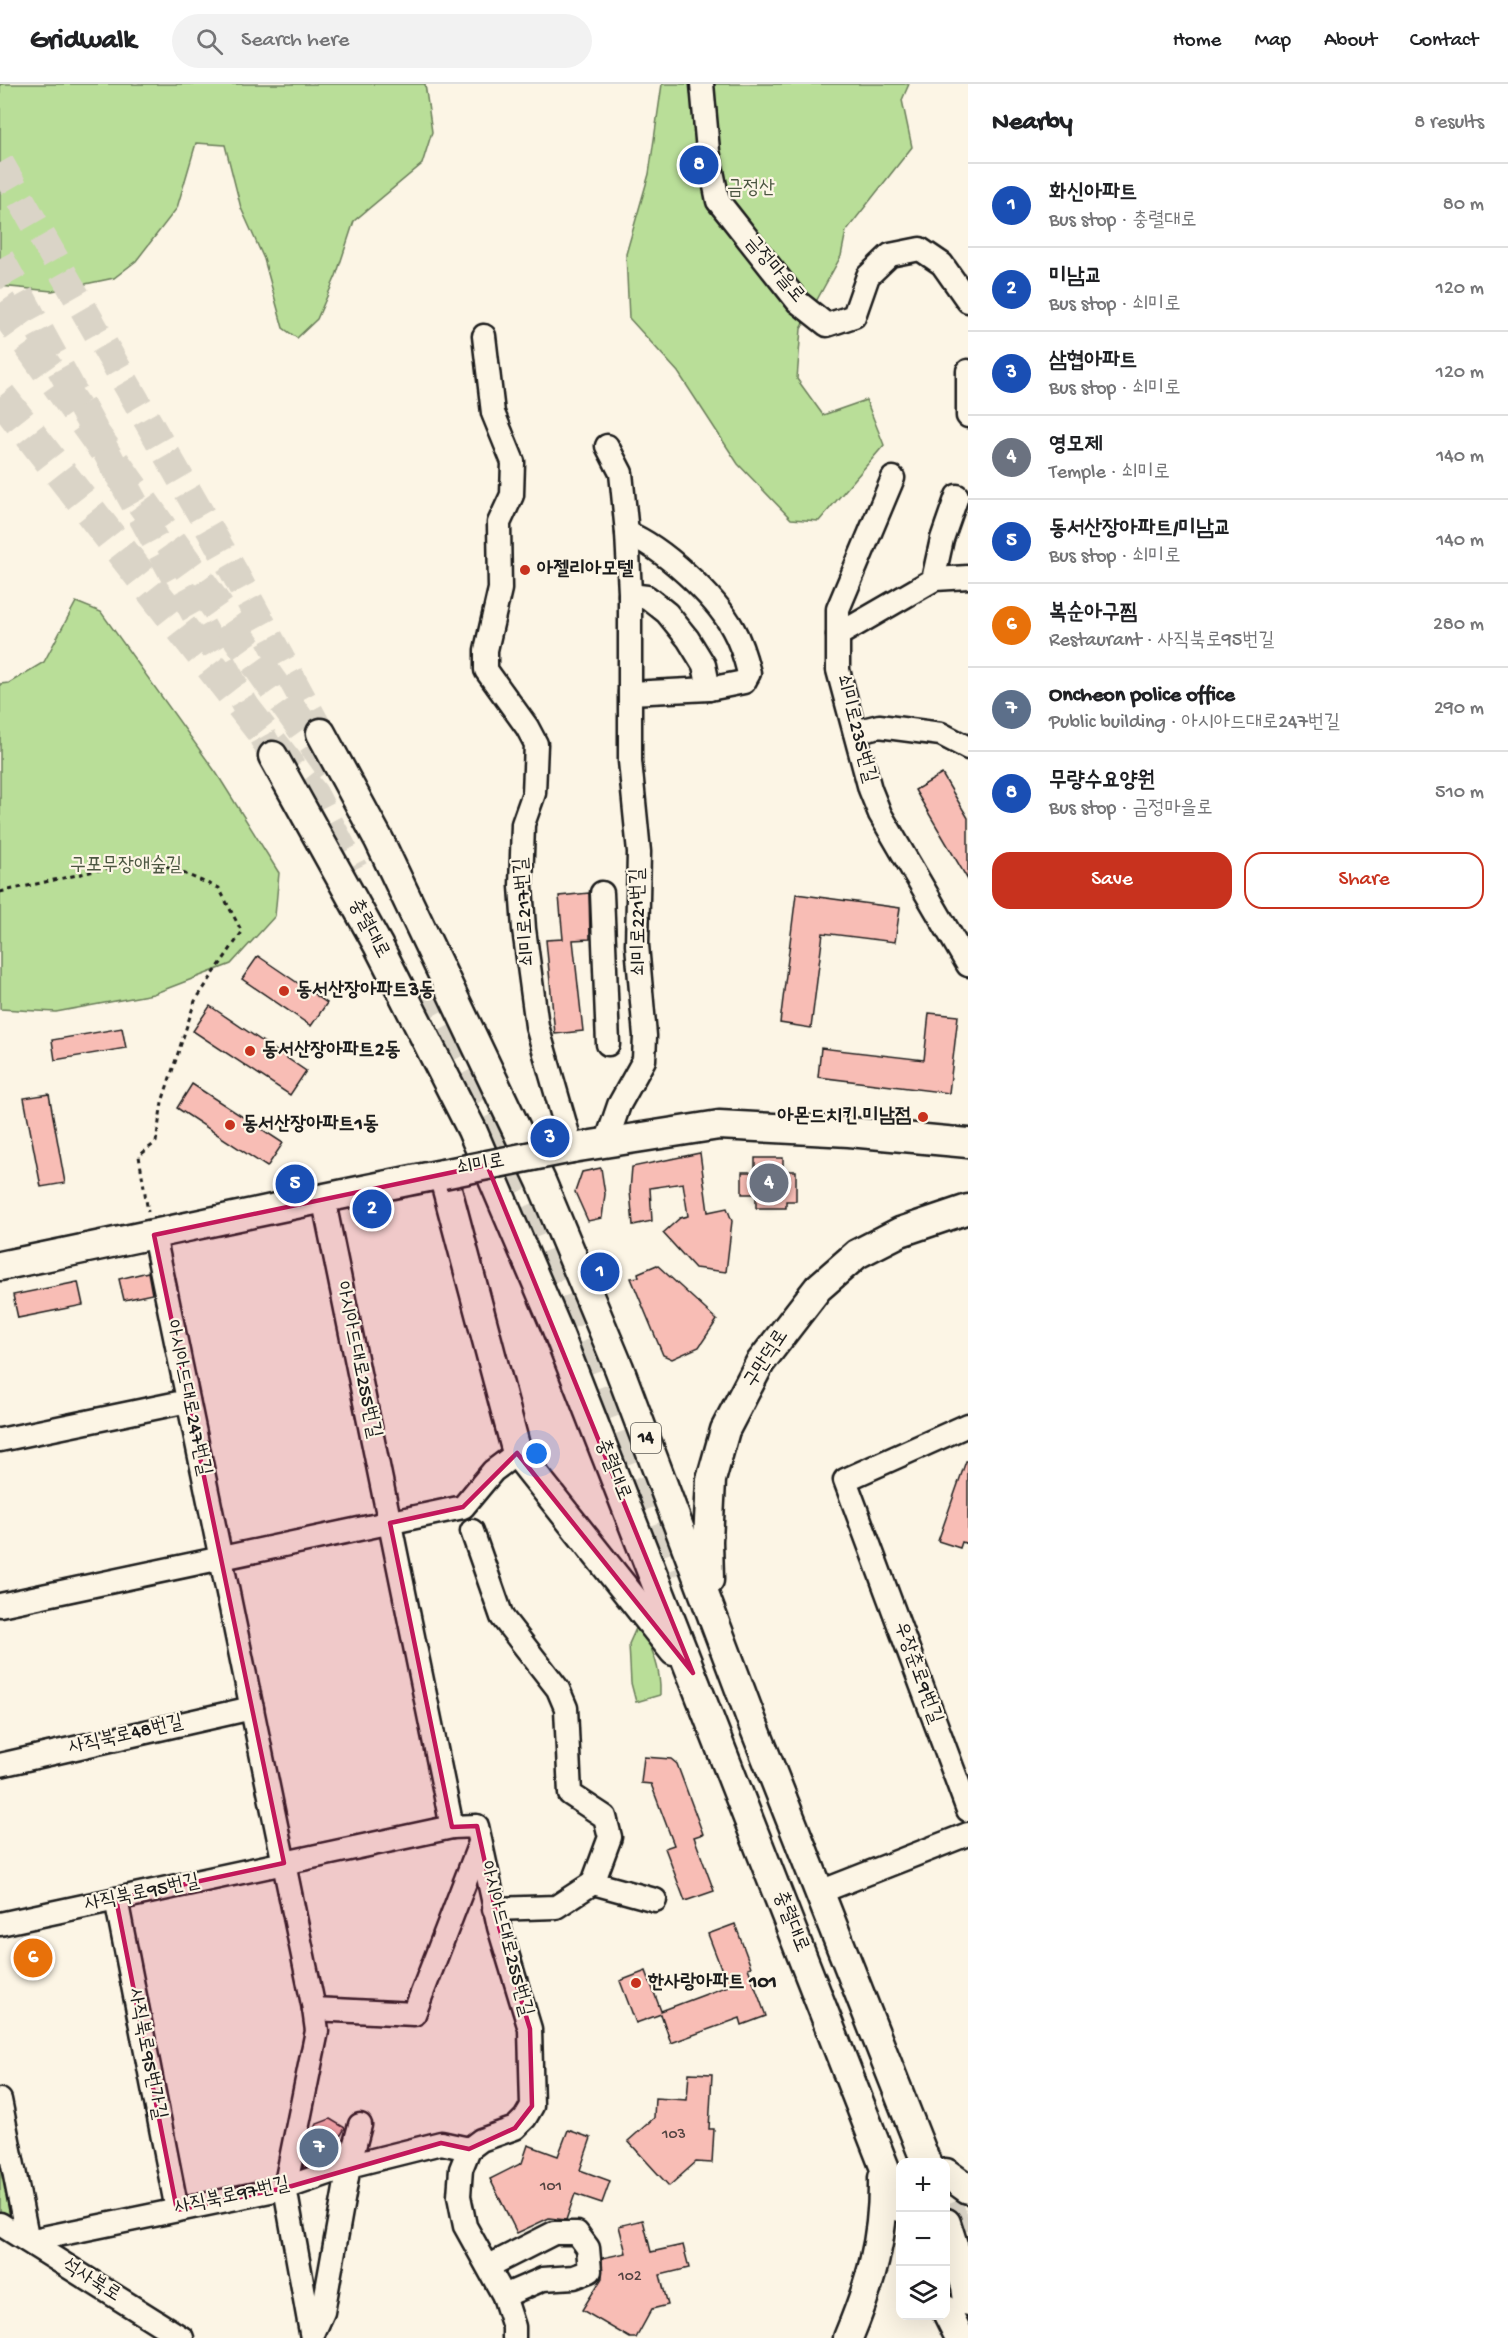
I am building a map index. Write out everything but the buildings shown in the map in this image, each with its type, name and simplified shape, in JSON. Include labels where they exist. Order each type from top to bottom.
[{"type":"main road","name":"충렬대로","points":[[321,733],[379,840],[541,1180],[619,1368],[753,1724],[929,2158]]},
{"type":"main road","name":"충렬대로","points":[[273,756],[378,945],[472,1130],[556,1327],[896,2197]]},
{"type":"main road","name":"쇠미로","points":[[0,1266],[154,1235],[323,1197],[572,1148],[719,1125],[849,1132],[968,1143]]},
{"type":"main road","points":[[442,1174],[517,1453],[693,1673]]},
{"type":"main road","name":"구만덕로","points":[[710,1606],[708,1541],[711,1480],[725,1430],[760,1362],[818,1288],[857,1254],[900,1232],[968,1209]]},
{"type":"main road","points":[[848,2338],[872,2275],[884,2210],[883,2164]]},
{"type":"main road","points":[[950,2177],[968,2189]]},
{"type":"main road","points":[[950,2238],[966,2286],[968,2301]]},
{"type":"main road","points":[[950,2319],[960,2338]]},
{"type":"street","name":"금정마을로","points":[[702,84],[708,151],[718,201],[798,302],[827,325],[854,316],[868,276],[890,255],[920,249],[942,264],[964,290]]},
{"type":"street","name":"쇠미로217번길","points":[[484,336],[494,413],[513,462],[512,495],[499,523],[500,590],[486,650],[486,670],[536,744],[534,793],[523,824],[521,886],[524,929],[537,1026],[572,1148]]},
{"type":"street","points":[[968,372],[968,416]]},
{"type":"street","name":"쇠미로221번길","points":[[606,1143],[619,1105],[644,1060],[645,1036],[639,950],[639,852],[630,761],[630,595],[627,533],[621,473],[607,446]]},
{"type":"street","name":"쇠미로235번길","points":[[893,478],[838,609],[838,670],[870,789],[880,814],[968,965]]},
{"type":"street","points":[[933,580],[942,539],[957,496]]},
{"type":"street","points":[[627,533],[642,539],[705,591],[732,627],[743,650],[749,673],[744,682],[709,689],[630,693]]},
{"type":"street","points":[[838,635],[933,580],[968,577]]},
{"type":"street","points":[[630,595],[647,597],[667,614],[688,639],[704,665],[709,689]]},
{"type":"street","points":[[855,732],[879,726],[941,734],[968,748]]},
{"type":"street","points":[[602,893],[608,1044]]},
{"type":"street","points":[[605,953],[639,950]]},
{"type":"street","name":"아시아드대로255번길","points":[[323,1197],[452,1827],[477,1826],[494,1909],[530,2030],[532,2106],[515,2128],[481,2140],[469,2149]]},
{"type":"street","name":"아시아드대로247번길","points":[[154,1235],[314,2009],[317,2031],[285,2188],[312,2337]]},
{"type":"street","points":[[0,1440],[188,1401]]},
{"type":"street","name":"우장춘로9번길","points":[[968,1425],[845,1480],[968,1810]]},
{"type":"street","points":[[0,1605],[463,1507],[493,1472],[517,1453]]},
{"type":"street","points":[[472,1531],[502,1617],[558,1689],[566,1708],[570,1794],[605,1817],[610,1838],[593,1883],[556,1907],[494,1909]]},
{"type":"street","name":"사직북로48번길","points":[[0,1765],[252,1708]]},
{"type":"street","points":[[284,1863],[452,1827]]},
{"type":"street","points":[[820,1892],[968,1834]]},
{"type":"street","points":[[314,2009],[414,2014],[480,1842]]},
{"type":"street","name":"사직북로95번길","points":[[0,1924],[284,1863]]},
{"type":"street","points":[[593,1883],[655,1900]]},
{"type":"street","name":"사직북로95번가길","points":[[116,1899],[177,2210]]},
{"type":"street","points":[[0,2100],[28,2241]]},
{"type":"street","name":"아시아드대로247번길","points":[[312,2337],[323,2312],[348,2166],[360,2126]]},
{"type":"street","name":"사직북로97번길","points":[[28,2241],[285,2188],[348,2166],[441,2143],[469,2149]]},
{"type":"street","points":[[469,2149],[461,2169],[459,2196],[465,2226],[504,2296],[514,2327],[514,2338]]},
{"type":"street","name":"석사북로","points":[[0,2224],[182,2338]]},
{"type":"street","points":[[489,2266],[554,2233],[577,2233],[588,2248],[590,2271],[574,2277],[543,2278],[504,2296]]},
{"type":"path","points":[[0,892],[149,859],[219,888],[242,932],[195,1001],[162,1102],[156,1143],[139,1156],[154,1235]]},
{"type":"highlighted area","points":[[487,1165],[693,1673],[517,1453],[463,1507],[390,1523],[452,1827],[477,1826],[499,1927],[530,2029],[532,2106],[515,2128],[469,2149],[441,2143],[285,2188],[177,2210],[116,1899],[284,1863],[154,1235]]},
{"type":"green space","points":[[0,84],[425,84],[432,132],[422,164],[354,221],[336,276],[317,319],[297,338],[283,328],[264,259],[241,208],[225,145],[196,143],[177,208],[136,261],[114,278],[52,291],[0,286]]},
{"type":"green space","name":"금정산","points":[[662,84],[909,84],[902,100],[912,147],[846,231],[841,256],[801,329],[797,379],[823,415],[866,400],[884,445],[819,521],[791,519],[738,464],[678,372],[629,318],[626,254],[649,174]]},
{"type":"green space","name":"구포무장애숲길","points":[[76,602],[101,612],[217,774],[279,873],[275,916],[231,964],[153,994],[56,1012],[0,1009],[0,684],[9,683],[44,662]]},
{"type":"green space","points":[[637,1626],[655,1658],[660,1695],[636,1702],[631,1683],[629,1644]]},
{"type":"green space","points":[[0,2132],[19,2223],[0,2211]]},
{"type":"tunnel","points":[[0,163],[234,572],[321,733]]},
{"type":"tunnel","points":[[0,258],[273,756]]},
{"type":"tunnel","points":[[0,303],[332,768]]},
{"type":"tunnel","points":[[0,396],[312,795],[352,871]]},
{"type":"tunnel","points":[[415,988],[524,1193],[669,1578]]},
{"type":"tunnel","points":[[949,2212],[964,2252]]},
{"type":"place","name":"무량수요양원","points":[[699,165]]},
{"type":"place","name":"아젤리아모텔","points":[[525,570]]},
{"type":"place","name":"동서산장아파트3동","points":[[284,991]]},
{"type":"place","name":"동서산장아파트2동","points":[[250,1051]]},
{"type":"place","name":"아몬드치킨 미남점","points":[[923,1117]]},
{"type":"place","name":"동서산장아파트1동","points":[[230,1125]]},
{"type":"place","name":"삼협아파트","points":[[550,1138]]},
{"type":"place","name":"영모제","points":[[769,1183]]},
{"type":"place","name":"동서산장아파트/미남교","points":[[295,1184]]},
{"type":"place","name":"미남교","points":[[372,1209]]},
{"type":"place","name":"화신아파트","points":[[600,1272]]},
{"type":"place","name":"복순아구찜","points":[[33,1958]]},
{"type":"place","name":"한사랑아파트 101","points":[[636,1983]]},
{"type":"place","name":"Oncheon police office","points":[[319,2148]]}]
